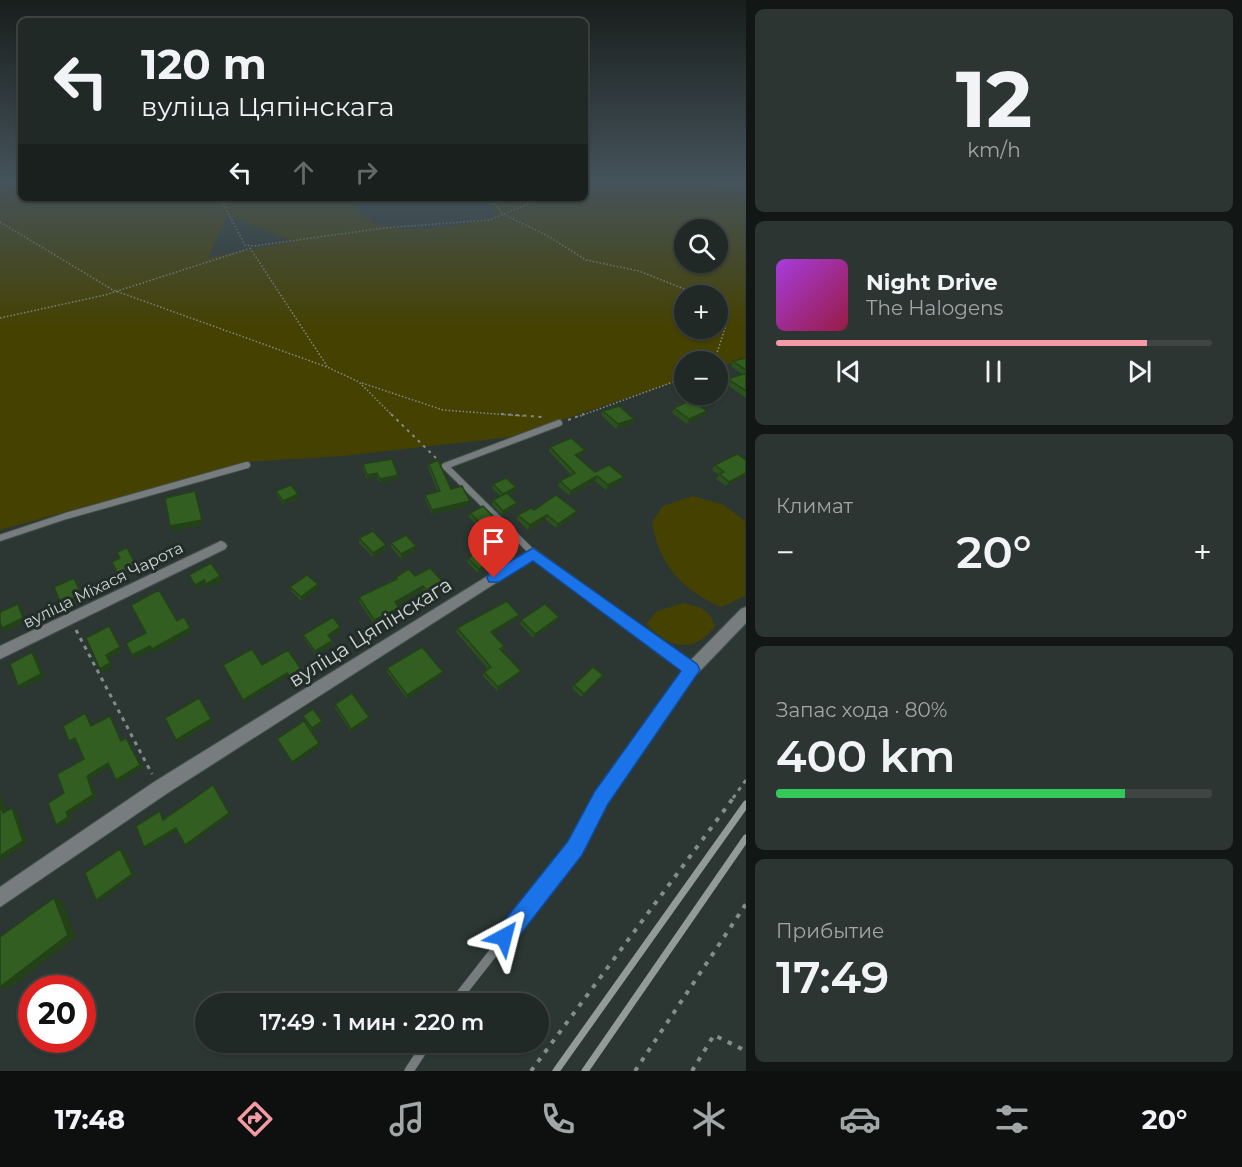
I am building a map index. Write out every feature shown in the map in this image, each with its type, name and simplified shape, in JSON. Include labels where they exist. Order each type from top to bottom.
[{"type":"street","name":"вуліца Міхася Чарота","points":[[0,653],[221,546]]},
{"type":"street","points":[[533,553],[692,670],[746,613]]},
{"type":"street","name":"вуліца Цяпінскага","points":[[0,898],[160,788],[533,553]]},
{"type":"lane","points":[[533,553],[445,466],[559,423]]},
{"type":"lane","points":[[0,538],[66,516],[247,465]]},
{"type":"lane","points":[[462,993],[575,848],[602,798],[692,670]]},
{"type":"lane","points":[[409,1071],[421,1053]]},
{"type":"path","points":[[13,230],[113,290],[327,367],[359,382],[443,410],[550,418],[559,423],[674,382]]},
{"type":"path","points":[[238,230],[327,367]]},
{"type":"path","points":[[246,245],[265,245],[370,230]]},
{"type":"path","points":[[536,230],[586,261],[639,271],[674,285]]},
{"type":"path","points":[[0,318],[105,295],[113,290],[251,248]]},
{"type":"path","points":[[359,382],[445,466]]},
{"type":"path","points":[[70,620],[160,788]]},
{"type":"path","points":[[531,1071],[746,780]]},
{"type":"path","points":[[635,1071],[746,904]]},
{"type":"path","points":[[692,1071],[714,1035],[746,1051]]},
{"type":"shaded area","points":[[0,230],[220,230],[208,258],[293,241],[265,230],[674,230],[674,273],[728,273],[728,230],[745,230],[745,359],[728,364],[728,351],[674,351],[674,382],[511,437],[343,456],[247,462],[0,530]]},
{"type":"shaded area","points":[[693,496],[724,505],[745,521],[745,596],[721,607],[695,593],[674,574],[660,551],[655,537],[652,522],[663,506]]},
{"type":"shaded area","points":[[684,603],[704,610],[715,626],[699,641],[681,645],[672,643],[646,624],[657,611]]},
{"type":"building","points":[[746,358],[746,370],[733,361]]},
{"type":"building","points":[[746,373],[746,391],[728,379]]},
{"type":"building","points":[[680,405],[698,405],[707,411],[689,419],[674,408]]},
{"type":"building","points":[[619,406],[634,419],[618,424],[603,411]]},
{"type":"building","points":[[571,438],[585,450],[575,455],[595,472],[609,465],[624,477],[608,485],[597,476],[571,491],[560,481],[575,473],[550,447]]},
{"type":"building","points":[[737,454],[746,460],[746,473],[729,482],[719,474],[724,472],[715,465]]},
{"type":"building","points":[[392,459],[398,475],[380,479],[377,473],[367,475],[363,464]]},
{"type":"building","points":[[438,460],[451,489],[462,486],[470,501],[432,510],[425,495],[440,491],[429,464]]},
{"type":"building","points":[[506,478],[516,487],[503,494],[493,484]]},
{"type":"building","points":[[291,485],[298,494],[283,501],[276,491]]},
{"type":"building","points":[[195,491],[202,520],[170,526],[165,498]]},
{"type":"building","points":[[507,493],[517,503],[503,511],[493,500]]},
{"type":"building","points":[[556,495],[577,511],[558,524],[547,515],[530,525],[518,515],[531,508],[534,510]]},
{"type":"building","points":[[483,506],[493,516],[480,523],[470,513]]},
{"type":"building","points":[[373,531],[386,545],[373,553],[359,538]]},
{"type":"building","points":[[406,535],[416,546],[401,554],[391,543]]},
{"type":"building","points":[[127,548],[136,565],[118,574],[112,562],[120,558],[117,552]]},
{"type":"building","points":[[482,550],[493,561],[479,569],[468,558]]},
{"type":"building","points":[[211,563],[220,576],[206,584],[204,580],[195,585],[189,575]]},
{"type":"building","points":[[430,568],[445,584],[429,593],[423,586],[395,602],[399,608],[374,620],[359,597],[397,579],[396,577],[409,569],[415,576]]},
{"type":"building","points":[[307,575],[318,584],[301,597],[290,587]]},
{"type":"building","points":[[74,578],[81,594],[61,604],[54,587]]},
{"type":"building","points":[[159,590],[177,621],[184,617],[190,628],[152,649],[150,646],[132,655],[126,643],[146,633],[131,605]]},
{"type":"building","points":[[507,601],[519,615],[491,632],[504,646],[500,649],[521,671],[498,687],[484,672],[491,667],[457,628]]},
{"type":"building","points":[[18,604],[23,618],[2,628],[0,612]]},
{"type":"building","points":[[545,604],[559,617],[535,634],[521,620]]},
{"type":"building","points":[[333,617],[340,627],[328,635],[332,641],[315,651],[303,635]]},
{"type":"building","points":[[109,626],[120,647],[106,655],[110,663],[100,669],[86,638]]},
{"type":"building","points":[[422,647],[443,672],[407,695],[387,668]]},
{"type":"building","points":[[252,649],[262,665],[288,650],[301,669],[289,676],[287,673],[243,700],[223,665]]},
{"type":"building","points":[[32,652],[41,674],[18,686],[10,664]]},
{"type":"building","points":[[593,667],[603,675],[584,694],[574,685]]},
{"type":"building","points":[[352,693],[369,717],[351,729],[335,704]]},
{"type":"building","points":[[199,698],[211,719],[176,740],[165,718]]},
{"type":"building","points":[[313,709],[322,721],[312,728],[303,716]]},
{"type":"building","points":[[85,713],[91,726],[110,716],[121,741],[126,738],[140,765],[116,780],[108,763],[87,776],[93,795],[66,812],[68,817],[56,825],[48,803],[64,793],[57,774],[84,759],[75,738],[69,741],[63,726]]},
{"type":"building","points":[[304,721],[319,743],[292,762],[277,739]]},
{"type":"building","points":[[213,785],[229,813],[185,845],[176,828],[144,847],[136,826],[160,811],[163,820]]},
{"type":"building","points":[[0,805],[3,813],[12,808],[23,841],[0,856]]},
{"type":"building","points":[[120,849],[132,874],[96,900],[85,873]]},
{"type":"building","points":[[54,898],[68,935],[0,987],[0,937]]},
{"type":"railway","points":[[556,1071],[746,804]]},
{"type":"railway","points":[[585,1071],[746,838]]},
{"type":"route","points":[[494,578],[533,553],[692,670],[619,772],[575,848],[504,937]]}]
